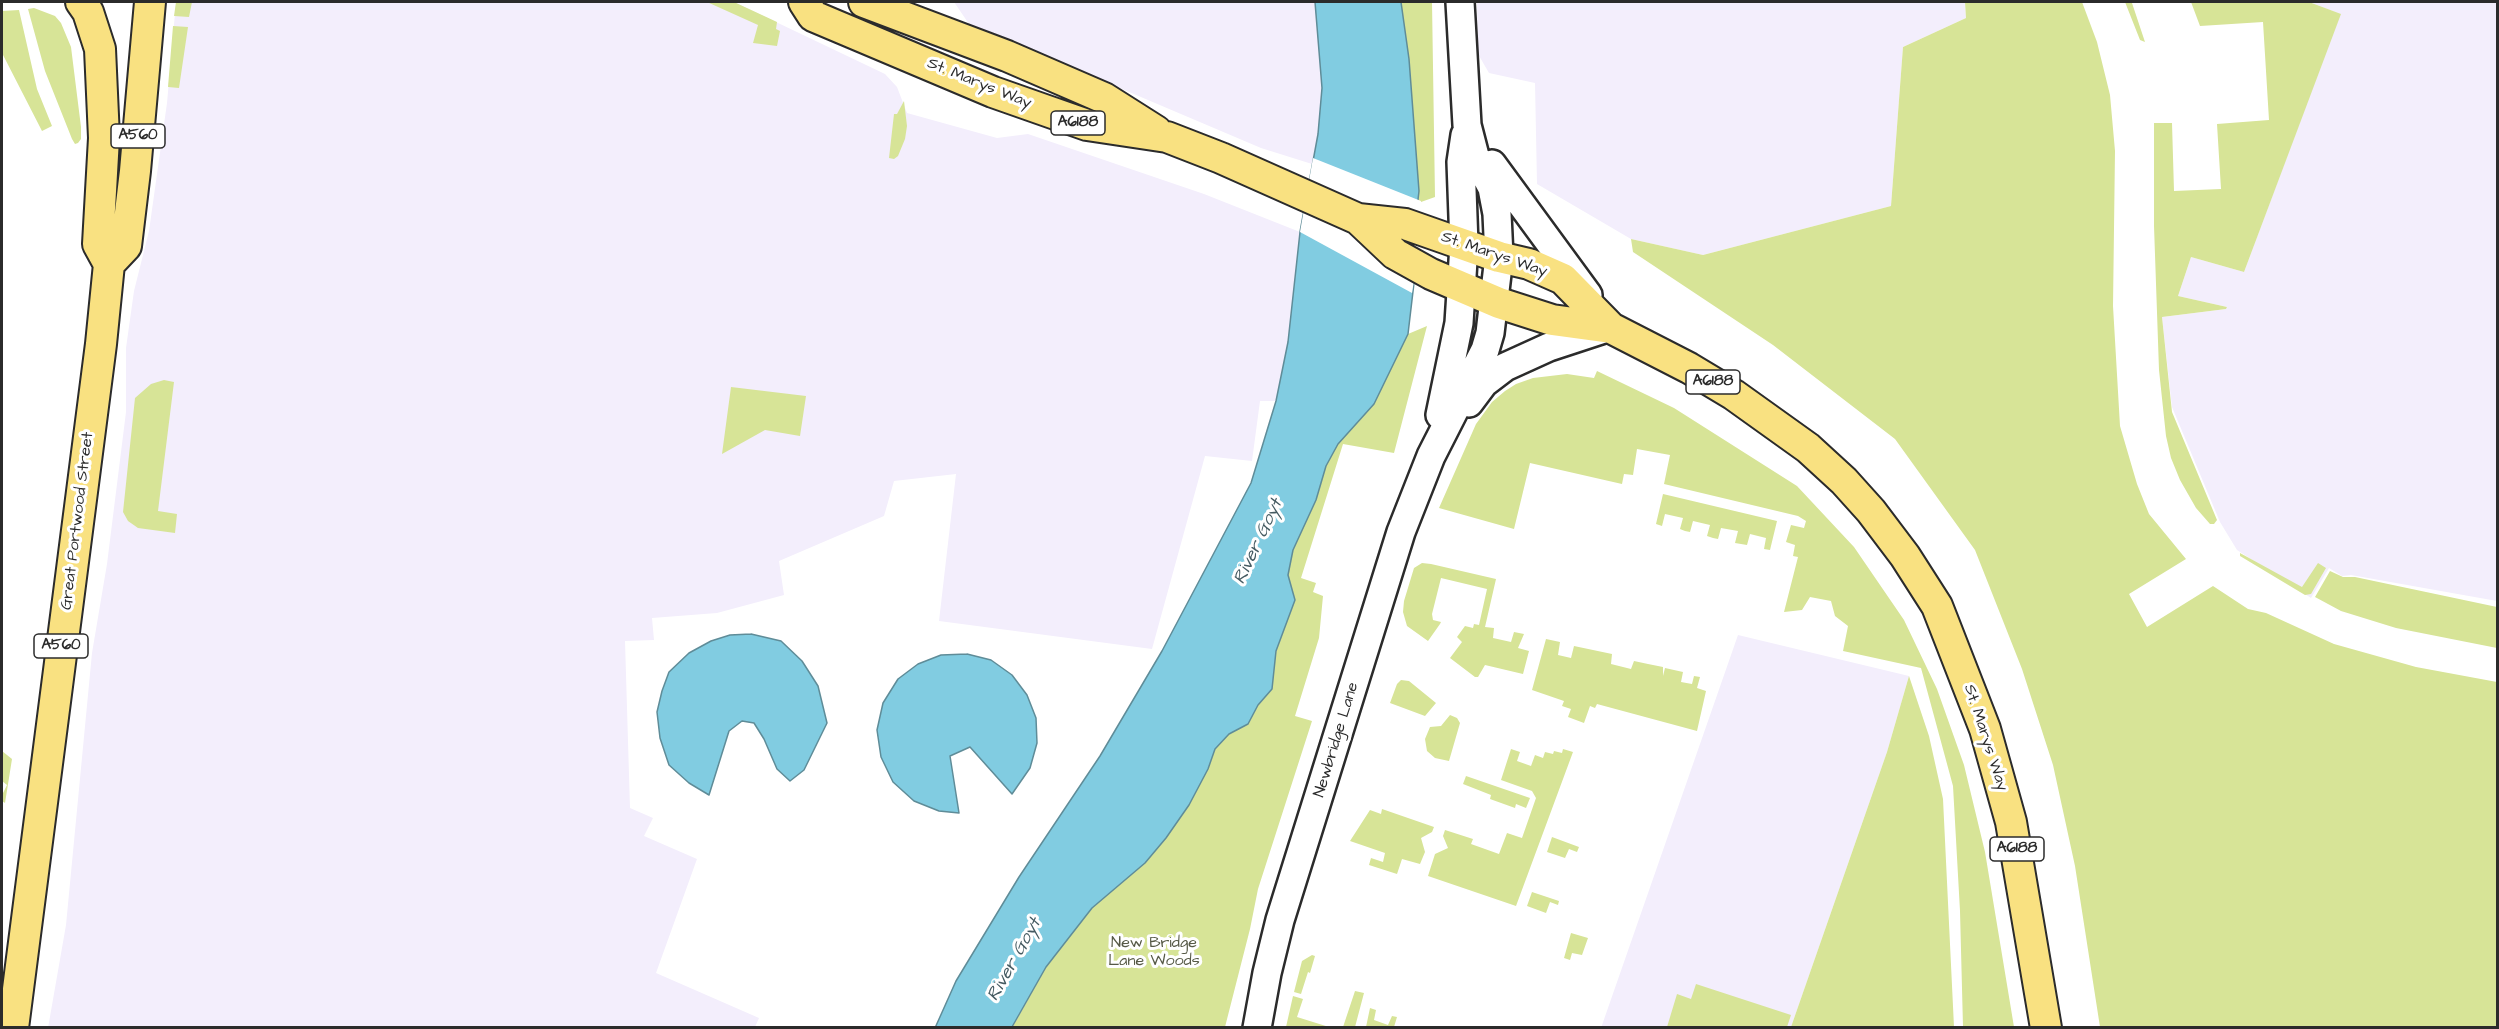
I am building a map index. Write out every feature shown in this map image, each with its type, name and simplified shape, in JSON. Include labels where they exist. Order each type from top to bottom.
[{"type":"main road","name":"Great Portwood Street","points":[[13,1028],[94,400],[109,264],[98,244],[104,138],[100,49],[88,12],[81,2]]},
{"type":"main road","name":"A560","points":[[109,264],[126,246],[150,2]]},
{"type":"main road","name":"St. Marys Way","points":[[804,2],[813,16],[993,92],[1087,125],[1167,137]]},
{"type":"main road","name":"St. Marys Way","points":[[864,2],[1007,56],[1104,98],[1167,137],[1358,219],[1405,224],[1499,257],[1529,264],[1563,279],[1611,328]]},
{"type":"main road","name":"St. Marys Way","points":[[1358,219],[1395,254],[1462,288],[1552,320],[1611,328],[1663,354],[1725,390],[1809,448],[1871,511],[1905,556],[1937,606],[1966,675],[1985,729],[2011,822],[2046,1028]]},
{"type":"street","name":"Newbridge Lane","points":[[1257,1028],[1267,974],[1284,909],[1401,532],[1431,456],[1485,350],[1490,333],[1499,257],[1497,214],[1492,188],[1475,156],[1467,125],[1460,2]]},
{"type":"street","name":"Newbridge Lane","points":[[1431,456],[1457,340],[1464,245],[1461,162],[1467,125]]},
{"type":"street","points":[[1431,456],[1484,382],[1505,367],[1549,347],[1611,328],[1563,260],[1509,190],[1467,125]]},
{"type":"shaded area","points":[[176,2],[734,2],[885,74],[897,87],[907,113],[997,138],[1028,134],[1204,194],[1300,232],[1288,342],[1276,401],[1260,401],[1252,461],[1205,456],[1152,649],[939,621],[956,474],[894,481],[884,516],[779,561],[784,595],[717,613],[652,618],[654,640],[625,641],[630,808],[653,818],[644,836],[697,859],[656,973],[759,1018],[755,1027],[48,1028],[66,925],[92,653],[107,564],[126,412],[126,348],[134,291],[149,231],[167,103]]},
{"type":"shaded area","points":[[954,2],[1315,2],[1322,88],[1318,134],[1312,164],[1261,148],[969,24]]},
{"type":"shaded area","points":[[1477,2],[1965,2],[1966,18],[1903,47],[1891,206],[1703,255],[1631,239],[1537,184],[1535,83],[1489,73],[1478,54]]},
{"type":"shaded area","points":[[2309,2],[2497,2],[2497,601],[2351,575],[2342,576],[2329,568],[2311,598],[2237,550],[2220,522],[2172,407],[2162,317],[2226,309],[2227,307],[2178,296],[2191,257],[2244,272],[2340,14]]},
{"type":"shaded area","points":[[1738,635],[1909,676],[1887,752],[1791,1027],[1601,1028]]},
{"type":"green space","points":[[176,2],[192,2],[189,17],[174,16]]},
{"type":"green space","points":[[707,2],[734,2],[777,22],[776,29],[780,31],[777,46],[753,43],[758,25]]},
{"type":"green space","points":[[1401,2],[1432,2],[1435,197],[1421,202],[1418,200]]},
{"type":"green space","points":[[1965,2],[2082,2],[2097,42],[2110,95],[2115,151],[2113,306],[2120,426],[2137,484],[2149,514],[2186,559],[2129,594],[2147,627],[2213,586],[2248,609],[2266,613],[2334,644],[2416,667],[2497,682],[2497,1027],[2100,1027],[2075,866],[2053,765],[2022,669],[1975,550],[1895,439],[1773,345],[1633,252],[1631,239],[1703,255],[1891,206],[1903,47],[1966,18]]},
{"type":"green space","points":[[2125,2],[2135,2],[2132,3],[2145,42],[2140,40]]},
{"type":"green space","points":[[2191,2],[2309,2],[2341,14],[2244,272],[2191,257],[2178,296],[2227,307],[2226,309],[2162,317],[2172,412],[2217,520],[2214,524],[2210,524],[2196,508],[2180,480],[2171,458],[2166,436],[2159,370],[2154,226],[2154,123],[2172,123],[2174,191],[2221,189],[2217,124],[2269,120],[2263,22],[2200,26]]},
{"type":"green space","points":[[34,8],[55,16],[61,23],[71,47],[81,127],[81,139],[75,144],[45,71],[28,9]]},
{"type":"green space","points":[[19,10],[37,89],[52,126],[42,131],[2,53],[2,11]]},
{"type":"green space","points":[[173,26],[188,27],[179,88],[168,87]]},
{"type":"green space","points":[[904,101],[907,126],[905,139],[898,156],[894,159],[889,158],[894,114],[897,114]]},
{"type":"green space","name":"New Bridge Lane Woods","points":[[1427,326],[1394,453],[1343,444],[1301,578],[1316,583],[1313,592],[1323,596],[1319,638],[1295,716],[1312,721],[1258,889],[1225,1027],[1012,1028],[1046,967],[1092,908],[1145,863],[1166,838],[1189,805],[1208,769],[1215,749],[1229,734],[1248,724],[1258,705],[1272,689],[1276,651],[1295,600],[1288,575],[1293,550],[1316,500],[1326,466],[1338,443],[1374,404],[1408,334]]},
{"type":"green space","points":[[1597,371],[1674,408],[1797,486],[1854,547],[1904,620],[1937,689],[1964,765],[1985,852],[2014,1027],[1963,1027],[1960,911],[1953,786],[1921,668],[1843,651],[1848,626],[1835,616],[1831,601],[1810,597],[1802,610],[1784,612],[1798,557],[1793,556],[1795,545],[1786,542],[1791,525],[1804,528],[1806,521],[1798,516],[1664,484],[1670,455],[1637,449],[1633,475],[1624,474],[1622,484],[1530,463],[1514,529],[1439,508],[1476,424],[1492,402],[1516,384],[1533,378],[1567,374],[1594,378]]},
{"type":"green space","points":[[164,380],[174,382],[158,511],[177,514],[175,533],[138,528],[128,521],[123,512],[135,398],[151,384]]},
{"type":"green space","points":[[731,387],[806,396],[800,436],[765,430],[722,454]]},
{"type":"green space","points":[[1663,494],[1777,521],[1770,550],[1764,549],[1766,538],[1750,534],[1747,545],[1735,543],[1738,531],[1721,528],[1718,539],[1713,538],[1707,536],[1710,525],[1693,521],[1690,532],[1685,531],[1680,529],[1683,518],[1665,514],[1662,526],[1656,524]]},
{"type":"green space","points":[[2240,553],[2302,587],[2318,563],[2326,568],[2311,594],[2305,595],[2240,556]]},
{"type":"green space","points":[[1422,563],[1496,579],[1485,627],[1494,628],[1493,638],[1511,642],[1514,632],[1524,634],[1518,648],[1529,651],[1523,674],[1485,665],[1478,677],[1475,677],[1450,658],[1462,642],[1457,637],[1465,626],[1473,628],[1474,624],[1479,625],[1487,589],[1441,578],[1432,614],[1433,620],[1441,622],[1428,641],[1407,626],[1403,612],[1404,601],[1414,568]]},
{"type":"green space","points":[[2330,571],[2343,577],[2355,577],[2497,607],[2497,648],[2396,628],[2341,611],[2315,597]]},
{"type":"green space","points":[[1546,639],[1560,642],[1558,655],[1571,658],[1574,646],[1612,654],[1611,664],[1631,669],[1634,661],[1663,667],[1663,676],[1665,668],[1683,672],[1681,682],[1692,684],[1694,676],[1700,677],[1697,688],[1706,691],[1697,731],[1597,704],[1595,708],[1590,706],[1584,723],[1568,717],[1571,709],[1562,706],[1564,701],[1532,690]]},
{"type":"green space","points":[[1909,676],[1929,736],[1943,799],[1954,1027],[1791,1027],[1887,752]]},
{"type":"green space","points":[[1401,680],[1409,681],[1436,703],[1425,716],[1390,703],[1397,684]]},
{"type":"green space","points":[[1450,715],[1457,718],[1460,723],[1449,761],[1435,758],[1427,751],[1425,739],[1430,727],[1441,726]]},
{"type":"green space","points":[[1511,749],[1520,752],[1517,761],[1531,766],[1535,755],[1543,758],[1545,752],[1562,753],[1563,749],[1573,752],[1516,906],[1428,876],[1435,854],[1448,848],[1443,836],[1445,830],[1473,839],[1471,844],[1499,854],[1507,833],[1522,838],[1536,798],[1532,791],[1501,780]]},
{"type":"green space","points":[[2,751],[12,759],[5,803],[2,801],[2,795],[7,785],[2,781]]},
{"type":"green space","points":[[1466,776],[1530,798],[1526,808],[1516,804],[1515,808],[1490,799],[1491,795],[1463,784]]},
{"type":"green space","points":[[1382,809],[1434,827],[1432,832],[1421,838],[1425,852],[1420,864],[1402,859],[1397,874],[1369,865],[1371,858],[1383,862],[1385,853],[1350,841],[1370,810],[1381,814]]},
{"type":"green space","points":[[1552,837],[1579,847],[1577,852],[1569,849],[1565,858],[1547,852]]},
{"type":"green space","points":[[1532,892],[1559,901],[1558,905],[1550,902],[1546,913],[1527,906]]},
{"type":"green space","points":[[1571,933],[1588,938],[1582,955],[1572,953],[1570,960],[1564,958]]},
{"type":"green space","points":[[1312,955],[1315,956],[1301,994],[1294,992],[1302,961]]},
{"type":"green space","points":[[1696,984],[1791,1015],[1787,1027],[1667,1027],[1677,994],[1691,999]]},
{"type":"green space","points":[[1355,991],[1364,993],[1355,1027],[1343,1027]]},
{"type":"green space","points":[[1293,996],[1303,999],[1297,1017],[1329,1027],[1286,1027]]},
{"type":"green space","points":[[1370,1008],[1376,1010],[1374,1020],[1388,1025],[1392,1016],[1397,1017],[1394,1027],[1366,1027]]},
{"type":"water","name":"River Goyt","points":[[1315,2],[1401,2],[1409,59],[1419,191],[1413,243],[1416,266],[1408,334],[1374,404],[1338,444],[1326,466],[1316,500],[1293,550],[1288,575],[1295,600],[1276,651],[1272,689],[1258,705],[1248,724],[1229,734],[1215,749],[1208,769],[1189,805],[1166,838],[1145,863],[1092,908],[1046,967],[1012,1027],[935,1028],[956,981],[1019,877],[1100,756],[1162,651],[1251,483],[1276,401],[1288,342],[1300,232],[1318,134],[1322,88]]},
{"type":"water","points":[[751,634],[781,641],[802,661],[818,686],[827,723],[804,770],[790,781],[777,769],[754,723],[742,721],[729,731],[709,795],[689,783],[669,765],[660,738],[657,712],[662,691],[669,672],[689,653],[711,641],[730,635]]},
{"type":"water","points":[[967,654],[991,660],[1012,675],[1027,695],[1036,718],[1037,743],[1030,768],[1012,794],[970,747],[950,756],[959,813],[939,811],[914,801],[893,782],[881,757],[877,730],[883,703],[898,679],[918,664],[941,655]]},
{"type":"pier","points":[[1313,158],[1421,201],[1416,243],[1418,255],[1412,293],[1300,232]]}]
